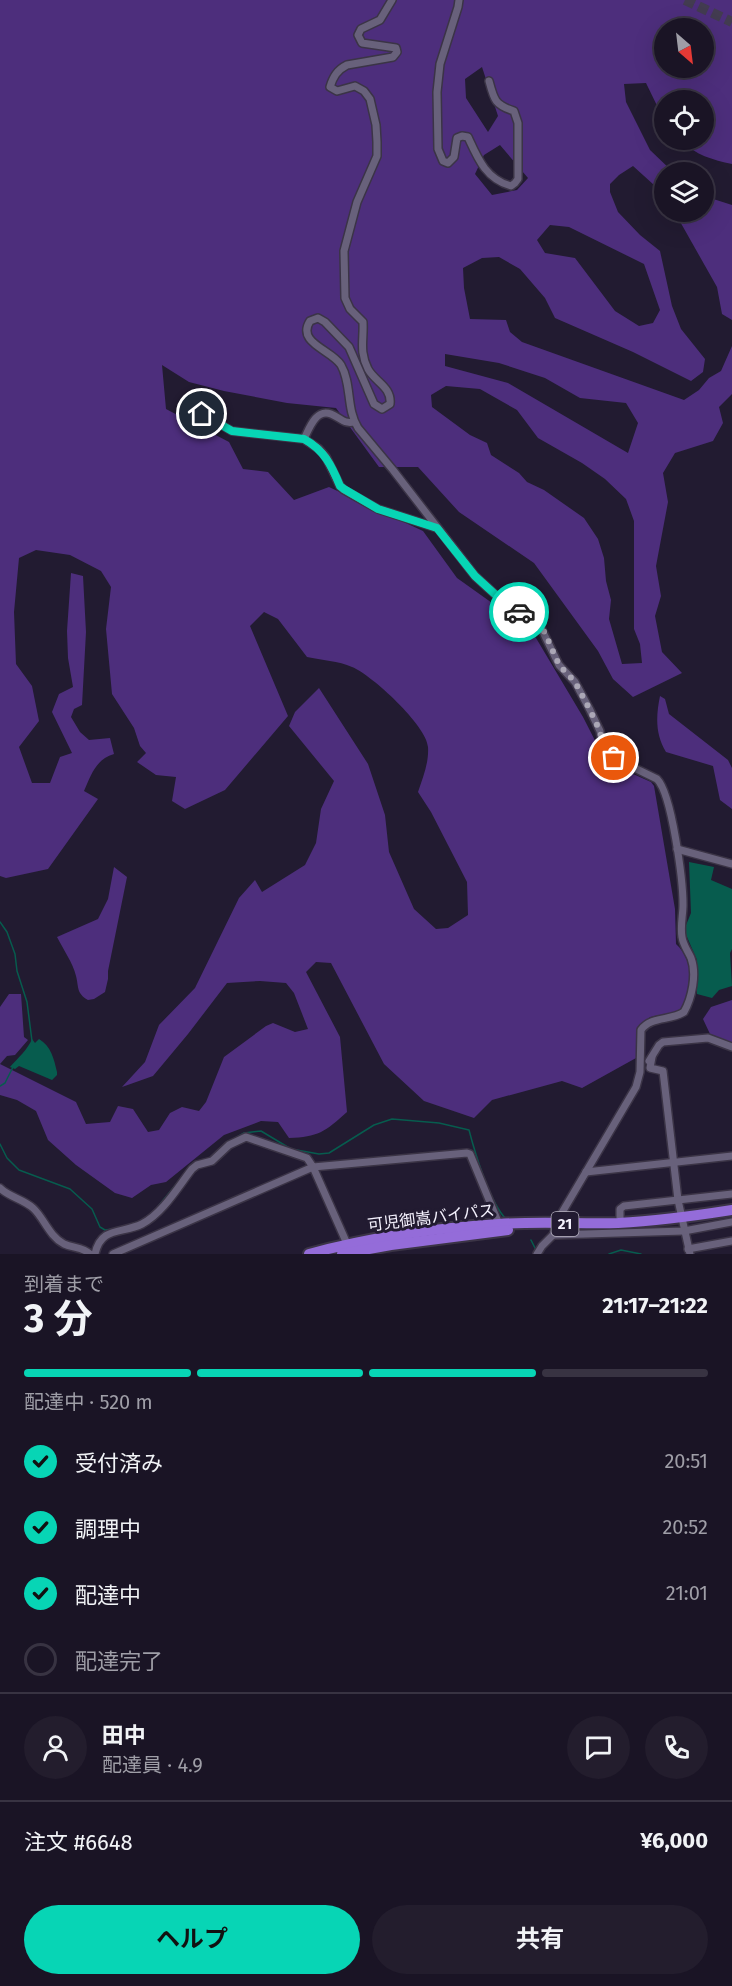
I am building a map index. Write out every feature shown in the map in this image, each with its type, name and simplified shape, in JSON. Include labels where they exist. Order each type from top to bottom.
[{"type":"highway","name":"可児御嵩バイパス","points":[[309,1254],[558,1224],[681,1219],[732,1210]]},
{"type":"highway","name":"可児御嵩バイパス","points":[[347,1251],[441,1229],[499,1224],[552,1222],[558,1224]]},
{"type":"street","points":[[392,0],[380,20],[361,29],[358,35],[362,43],[396,48],[397,52],[393,57],[357,62],[343,67],[333,77],[330,87],[337,91],[355,86],[364,91],[373,107],[377,156],[357,202],[345,246],[345,294],[347,303],[363,322],[362,353],[371,374],[390,393],[390,404],[382,409],[374,404],[349,347],[322,319],[310,321],[306,329],[312,342],[334,357],[341,365],[347,382],[354,422],[469,569],[509,607],[531,618],[541,628],[559,665],[575,682],[590,710],[600,731],[603,748],[614,758],[661,783],[668,800],[677,849],[683,898],[682,938],[693,965],[690,997],[684,1012],[679,1016],[651,1021],[641,1030],[640,1072]]},
{"type":"street","points":[[459,0],[440,64],[437,92],[438,149],[443,161],[448,162],[454,157],[457,138],[468,137],[484,170],[500,183],[511,186],[518,179],[518,123],[514,111],[501,107],[496,102],[489,81]]},
{"type":"street","points":[[184,407],[232,431],[304,439],[320,449],[340,486],[344,489],[378,509],[437,528]]},
{"type":"street","points":[[304,439],[312,422],[322,415],[331,414],[345,422],[354,422]]},
{"type":"street","points":[[677,849],[732,864]]},
{"type":"street","points":[[537,1254],[553,1235],[560,1216],[631,1096],[640,1072],[659,1045],[674,1040],[708,1038],[732,1047]]},
{"type":"street","points":[[652,1057],[650,1068],[663,1071],[678,1200],[689,1252],[732,1241]]},
{"type":"street","points":[[95,1254],[98,1243],[103,1237],[142,1224],[155,1215],[194,1167],[212,1161],[229,1145],[246,1137],[307,1158],[313,1167],[347,1251]]},
{"type":"street","points":[[113,1254],[313,1167],[467,1152],[470,1154],[499,1224]]},
{"type":"street","points":[[586,1172],[732,1156]]},
{"type":"street","points":[[0,1188],[6,1194],[31,1206],[50,1232],[63,1243],[87,1250],[90,1254]]},
{"type":"street","points":[[620,1222],[620,1209],[624,1206],[732,1194]]},
{"type":"street","points":[[553,1235],[684,1231],[732,1222]]},
{"type":"shaded area","points":[[0,0],[732,0],[732,164],[692,150],[714,150],[714,90],[654,90],[654,99],[646,83],[624,84],[626,102],[650,150],[663,162],[654,162],[654,185],[633,166],[610,184],[610,192],[618,212],[640,235],[660,251],[672,306],[681,329],[705,359],[703,372],[691,381],[633,352],[555,318],[545,298],[520,269],[499,257],[482,258],[463,268],[470,319],[506,320],[510,332],[522,342],[684,400],[699,390],[709,378],[721,371],[732,346],[732,394],[719,407],[723,423],[713,441],[675,453],[663,473],[668,502],[656,566],[661,596],[655,616],[662,652],[682,673],[633,697],[613,679],[598,651],[534,563],[459,512],[418,467],[379,467],[336,408],[287,403],[224,391],[189,382],[162,365],[166,409],[229,442],[243,469],[268,472],[294,500],[329,487],[423,531],[457,578],[516,620],[536,638],[583,717],[606,762],[651,782],[654,786],[675,909],[676,944],[687,961],[690,974],[688,995],[678,1013],[650,1017],[636,1032],[636,1058],[582,1088],[562,1081],[492,1100],[474,1118],[424,1101],[384,1064],[331,963],[316,962],[306,972],[340,1037],[347,1112],[339,1119],[327,1129],[307,1136],[289,1138],[278,1122],[261,1121],[224,1135],[166,1182],[151,1185],[132,1198],[115,1193],[76,1165],[48,1140],[36,1111],[17,1100],[0,1095],[0,1064],[76,1102],[86,1124],[110,1122],[118,1106],[133,1109],[148,1132],[159,1130],[170,1113],[182,1107],[199,1111],[206,1102],[224,1057],[266,1026],[273,1023],[295,1032],[308,1029],[294,993],[286,983],[260,981],[227,983],[153,1076],[122,1087],[145,1062],[159,1025],[195,988],[239,898],[255,880],[262,892],[305,865],[316,843],[321,809],[334,781],[289,726],[295,712],[319,688],[368,764],[385,815],[389,852],[414,909],[436,929],[448,928],[468,915],[467,882],[431,812],[418,792],[428,753],[425,738],[419,727],[385,690],[361,672],[341,663],[307,657],[278,619],[264,612],[250,626],[288,716],[225,790],[185,809],[172,801],[176,777],[156,775],[137,762],[146,753],[140,746],[134,728],[112,694],[106,629],[111,587],[101,571],[70,555],[36,550],[19,558],[14,612],[16,664],[32,686],[39,721],[19,747],[32,783],[50,783],[60,757],[72,753],[52,712],[59,694],[73,687],[68,658],[67,631],[71,573],[83,576],[86,632],[82,705],[74,709],[71,717],[80,732],[89,740],[110,738],[114,754],[98,764],[92,774],[84,791],[98,799],[48,869],[6,878],[0,876]],"holes":[[[482,67],[498,116],[488,132],[466,98],[465,79]],[[500,145],[528,178],[517,190],[492,195],[475,174],[484,155]],[[550,225],[569,227],[644,264],[660,310],[653,323],[639,326],[615,311],[575,258],[545,253],[537,240]],[[445,354],[499,363],[545,378],[580,398],[626,403],[638,423],[628,453],[508,383],[445,366]],[[446,386],[480,389],[517,410],[538,438],[582,463],[605,479],[626,499],[634,521],[634,629],[640,644],[642,663],[622,664],[609,619],[611,600],[606,581],[604,558],[598,539],[584,518],[544,490],[527,482],[519,473],[491,455],[487,443],[470,435],[432,407],[431,395]]]},
{"type":"shaded area","points":[[714,199],[732,205],[732,320],[722,314],[717,287],[680,222],[714,222]]},
{"type":"shaded area","points":[[660,696],[665,699],[669,714],[728,760],[732,768],[732,809],[720,800],[713,766],[666,752],[657,725]]},
{"type":"shaded area","points":[[689,862],[714,867],[711,880],[732,889],[732,949],[730,953],[732,986],[719,990],[712,998],[697,994],[697,960],[684,930],[691,913]]},
{"type":"shaded area","points":[[114,867],[127,877],[108,979],[105,992],[88,1000],[80,992],[73,966],[57,937],[98,919],[108,899]]},
{"type":"shaded area","points":[[9,994],[21,994],[24,1037],[28,1040],[15,1055],[7,1056],[0,1064],[0,1007]]},
{"type":"shaded area","points":[[732,1000],[732,1043],[710,1034],[703,1019],[711,1007]]},
{"type":"shaded area","points":[[32,1039],[35,1043],[39,1039],[51,1053],[57,1072],[52,1080],[19,1066],[15,1069],[10,1067]]},
{"type":"waterway","points":[[0,922],[7,932],[15,954],[17,971],[27,1002],[32,1041]]},
{"type":"waterway","points":[[0,1086],[5,1083],[13,1067]]},
{"type":"waterway","points":[[227,1143],[244,1133],[261,1131],[291,1149],[319,1154],[329,1153],[374,1125],[392,1119],[439,1123],[469,1130],[489,1190],[506,1219]]},
{"type":"waterway","points":[[0,1144],[7,1158],[19,1170],[70,1189],[92,1209],[100,1227],[105,1230],[112,1229]]},
{"type":"waterway","points":[[156,1209],[191,1166]]},
{"type":"waterway","points":[[122,1227],[138,1222]]},
{"type":"waterway","points":[[531,1240],[536,1250]]},
{"type":"waterway","points":[[609,1254],[621,1250],[641,1254]]},
{"type":"tunnel","points":[[685,0],[732,22]]},
{"type":"way so far","points":[[519,612],[538,623],[545,633],[559,665],[575,682],[590,710],[600,731],[603,748],[614,758]]},
{"type":"route","points":[[202,414],[227,430],[304,439],[312,443],[320,449],[333,467],[340,486],[378,509],[437,528],[475,576],[509,607],[519,612]]}]
